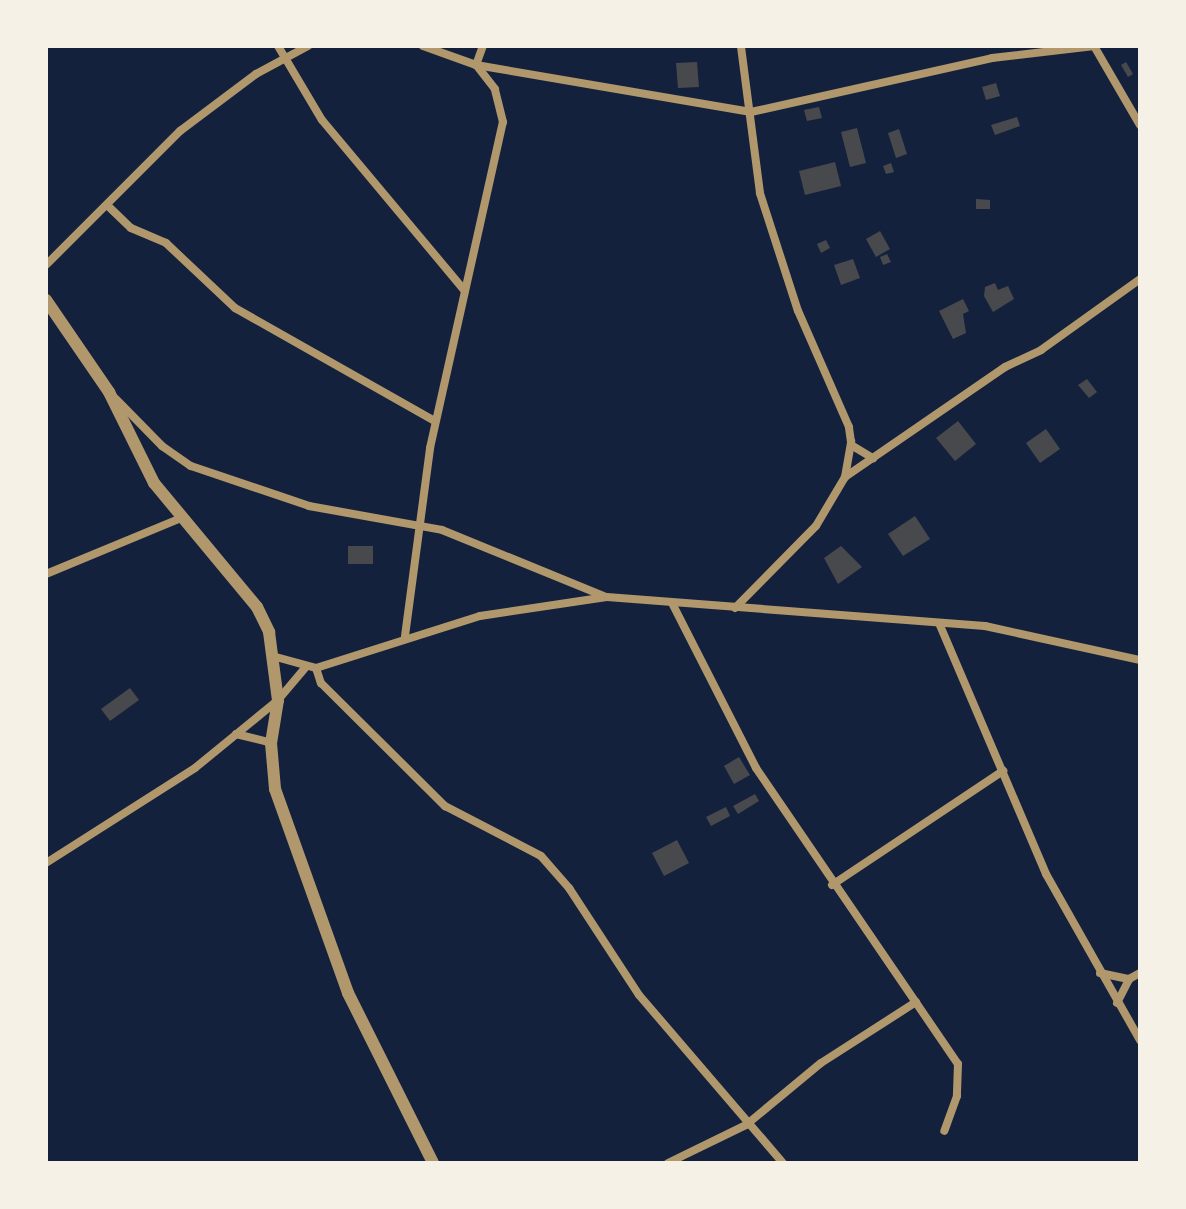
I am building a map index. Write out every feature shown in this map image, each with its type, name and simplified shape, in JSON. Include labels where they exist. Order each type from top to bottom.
[{"type":"street","points":[[278,46],[282,59],[322,120],[464,290]]},
{"type":"street","points":[[46,265],[180,131],[282,59],[308,46]]},
{"type":"street","points":[[423,46],[476,65],[751,112],[992,58],[1094,46],[1140,125]]},
{"type":"street","points":[[476,65],[483,46]]},
{"type":"street","points":[[741,46],[760,193],[798,311],[849,427],[851,445],[845,477]]},
{"type":"street","points":[[405,636],[418,524],[435,421],[503,122],[495,89],[476,65]]},
{"type":"street","points":[[107,205],[131,228],[166,243],[235,308],[435,421]]},
{"type":"street","points":[[735,608],[797,549],[845,477],[1005,367],[1041,350],[1140,279]]},
{"type":"street","points":[[46,300],[109,392],[154,483],[179,519],[257,607],[276,657],[278,700],[271,743],[275,789],[348,993],[433,1163]]},
{"type":"street","points":[[109,392],[162,446],[191,466],[309,506],[418,524],[607,597]]},
{"type":"street","points":[[851,445],[873,458]]},
{"type":"street","points":[[46,574],[179,519]]},
{"type":"street","points":[[276,657],[305,668],[316,668],[405,636],[480,616],[607,597],[1013,629],[1140,660]]},
{"type":"street","points":[[672,603],[756,768],[832,885],[958,1064],[957,1096],[944,1131]]},
{"type":"street","points":[[939,623],[1046,874],[1140,1040]]},
{"type":"street","points":[[46,863],[195,768],[278,700],[305,668]]},
{"type":"street","points":[[316,668],[321,683],[445,806],[541,856],[569,888],[639,995],[746,1125],[783,1163]]},
{"type":"street","points":[[236,734],[271,743]]},
{"type":"street","points":[[832,885],[1003,771]]},
{"type":"street","points":[[1100,973],[1129,979]]},
{"type":"street","points":[[1117,1003],[1129,979],[1140,973]]},
{"type":"street","points":[[668,1163],[746,1125],[821,1063],[916,1002]]},
{"type":"building","points":[[697,62],[699,87],[678,88],[676,63]]},
{"type":"building","points":[[1126,62],[1133,74],[1128,77],[1121,65]]},
{"type":"building","points":[[996,83],[1000,96],[986,100],[982,87]]},
{"type":"building","points":[[819,107],[822,118],[807,121],[804,110]]},
{"type":"building","points":[[1017,117],[1020,126],[995,135],[991,125]]},
{"type":"building","points":[[857,128],[866,163],[850,167],[841,132]]},
{"type":"building","points":[[899,129],[907,154],[896,158],[888,133]]},
{"type":"building","points":[[835,162],[841,186],[805,195],[799,171]]},
{"type":"building","points":[[891,163],[894,172],[886,174],[883,166]]},
{"type":"building","points":[[976,199],[990,200],[990,209],[976,209]]},
{"type":"building","points":[[880,231],[890,249],[876,257],[866,239]]},
{"type":"building","points":[[826,240],[830,248],[821,253],[817,244]]},
{"type":"building","points":[[887,254],[891,262],[883,265],[880,257]]},
{"type":"building","points":[[853,259],[860,278],[841,285],[834,265]]},
{"type":"building","points":[[995,283],[998,290],[1008,286],[1014,299],[993,312],[984,296],[985,287]]},
{"type":"building","points":[[963,299],[969,311],[963,314],[966,333],[953,339],[939,311]]},
{"type":"building","points":[[1087,379],[1097,392],[1089,398],[1078,385]]},
{"type":"building","points":[[958,421],[976,444],[955,461],[936,438]]},
{"type":"building","points":[[1046,429],[1060,449],[1040,463],[1026,443]]},
{"type":"building","points":[[915,516],[930,539],[903,556],[888,534]]},
{"type":"building","points":[[348,546],[373,546],[373,564],[348,564]]},
{"type":"building","points":[[841,546],[862,567],[838,584],[824,558]]},
{"type":"building","points":[[130,688],[139,700],[110,721],[101,709]]},
{"type":"building","points":[[739,757],[750,775],[734,784],[724,766]]},
{"type":"building","points":[[755,794],[759,801],[738,814],[733,806]]},
{"type":"building","points":[[726,807],[730,816],[711,826],[706,817]]},
{"type":"building","points":[[677,840],[689,863],[664,876],[652,853]]}]
